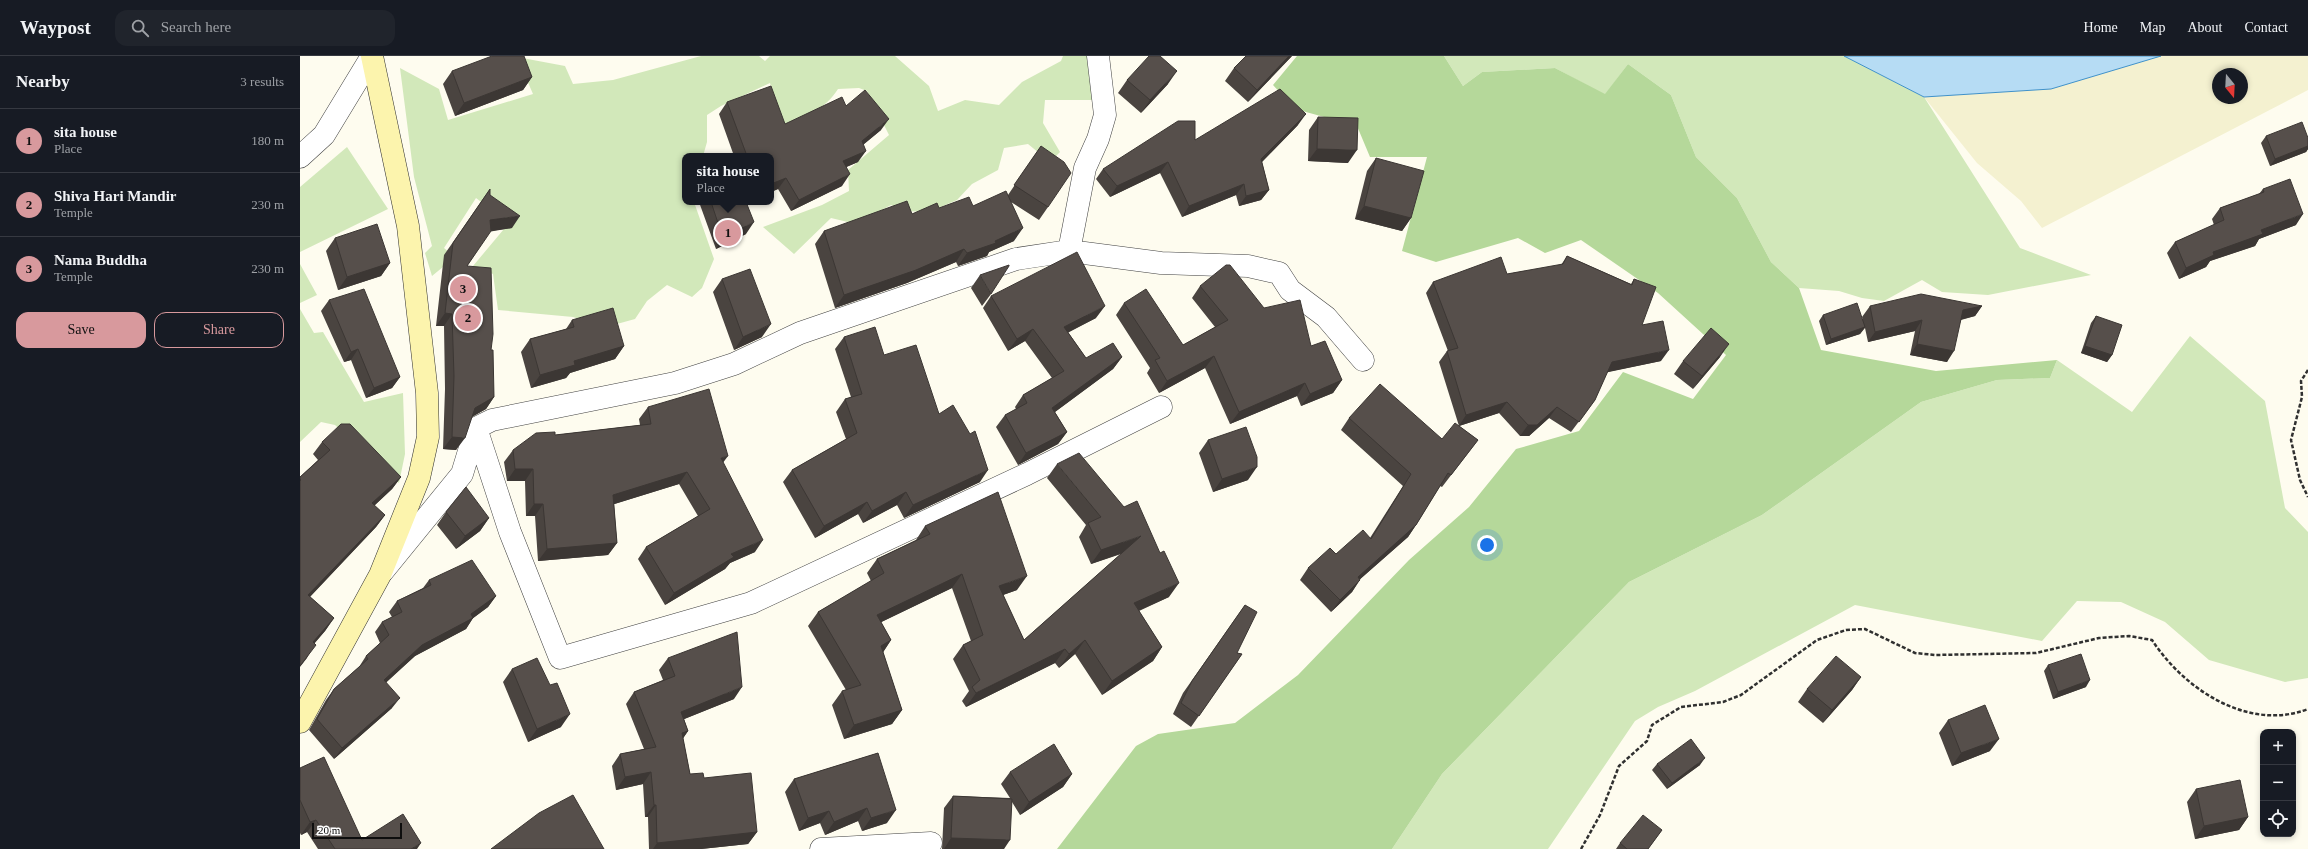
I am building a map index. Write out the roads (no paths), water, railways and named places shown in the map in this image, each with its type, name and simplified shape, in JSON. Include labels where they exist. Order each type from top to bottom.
[{"type":"main road","points":[[300,722],[380,575],[418,478],[428,437],[427,393],[408,226],[372,56]]},
{"type":"street","points":[[300,157],[324,135],[372,56]]},
{"type":"street","points":[[1069,251],[1085,168],[1098,139],[1105,115],[1098,56]]},
{"type":"street","points":[[380,575],[462,474],[476,428],[492,420],[675,383],[734,364],[800,333],[1016,258],[1069,251],[1160,263],[1248,266],[1279,273],[1290,290],[1326,317],[1363,360]]},
{"type":"street","points":[[476,428],[510,532],[560,658],[751,603],[1027,474],[1161,407]]},
{"type":"street","points":[[822,849],[931,843]]},
{"type":"water","points":[[1844,56],[2161,56],[2051,89],[1924,97]]},
{"type":"place","name":"sita house","points":[[728,233]]},
{"type":"place","name":"Nama Buddha","points":[[463,289]]},
{"type":"place","name":"Shiva Hari Mandir","points":[[468,318]]}]
